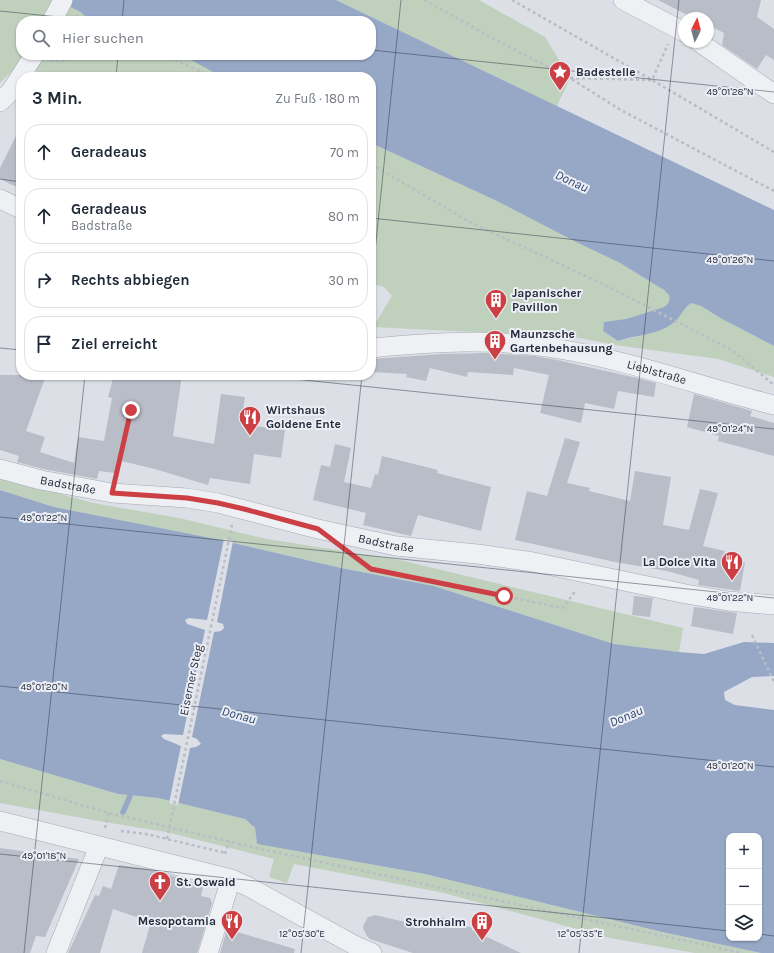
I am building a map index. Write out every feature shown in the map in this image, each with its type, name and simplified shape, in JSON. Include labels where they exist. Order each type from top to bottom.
[{"type":"street","points":[[55,16],[64,0]]},
{"type":"street","points":[[623,0],[678,28]]},
{"type":"street","points":[[708,48],[774,94]]},
{"type":"street","points":[[23,72],[31,60]]},
{"type":"street","points":[[0,102],[11,91],[16,83]]},
{"type":"street","points":[[0,199],[16,207]]},
{"type":"street","name":"Lieblstraße","points":[[376,348],[428,344],[502,342],[560,349],[639,367],[774,405]]},
{"type":"street","name":"Badstraße","points":[[0,469],[40,480],[112,493],[187,498],[218,503],[318,529],[396,546],[533,562],[728,602],[774,605]]},
{"type":"street","points":[[0,821],[102,837],[231,879],[247,886],[360,951]]},
{"type":"street","points":[[56,953],[102,837]]},
{"type":"street","points":[[208,953],[231,879]]},
{"type":"path","points":[[424,0],[509,47],[570,78],[619,109],[774,192]]},
{"type":"path","points":[[512,0],[774,152]]},
{"type":"path","points":[[652,80],[678,33]]},
{"type":"path","points":[[175,60],[202,72]]},
{"type":"path","points":[[570,78],[652,80]]},
{"type":"path","points":[[376,167],[470,222],[607,286],[732,350],[774,385]]},
{"type":"path","points":[[112,493],[139,380]]},
{"type":"path","name":"Eiserner Steg","points":[[167,839],[232,525]]},
{"type":"path","points":[[353,556],[371,569],[564,608],[587,573]]},
{"type":"path","points":[[752,635],[774,682]]},
{"type":"path","points":[[0,782],[109,813],[229,841],[742,953]]},
{"type":"path","points":[[102,837],[109,813]]},
{"type":"path","points":[[146,834],[226,853],[229,841]]},
{"type":"green space","points":[[0,0],[54,0],[75,9],[86,16],[16,16],[16,60],[191,60],[213,72],[38,72],[17,66],[0,83]]},
{"type":"green space","points":[[336,0],[479,0],[545,37],[570,78],[557,106],[376,19],[376,16],[369,16]]},
{"type":"green space","points":[[376,145],[497,201],[620,263],[664,290],[669,295],[669,302],[664,307],[626,319],[604,323],[603,331],[618,341],[652,333],[672,324],[691,303],[701,306],[722,319],[774,346],[774,377],[718,359],[615,345],[575,337],[376,327],[376,322],[392,296],[384,287],[376,285]]},
{"type":"green space","points":[[0,477],[93,503],[179,518],[267,539],[400,560],[683,628],[679,652],[614,644],[434,586],[341,568],[221,540],[54,507],[0,490]]},
{"type":"green space","points":[[0,759],[118,794],[158,798],[245,819],[255,828],[257,844],[425,874],[662,932],[761,953],[695,953],[610,938],[444,893],[294,864],[287,883],[269,877],[274,859],[166,832],[0,803]]},
{"type":"water","points":[[54,0],[336,0],[369,16],[86,16]]},
{"type":"water","name":"Donau","points":[[376,19],[774,210],[774,346],[722,319],[701,306],[691,303],[675,322],[666,328],[653,333],[618,341],[603,331],[604,322],[626,319],[664,307],[669,302],[669,295],[664,290],[620,263],[497,201],[376,145],[376,72],[213,72],[191,60],[376,60]]},
{"type":"water","name":"Donau","points":[[0,490],[54,507],[221,540],[341,568],[434,586],[614,644],[704,654],[744,642],[774,643],[774,676],[752,677],[724,692],[725,700],[735,705],[774,710],[774,953],[761,953],[662,932],[425,874],[257,844],[255,828],[245,819],[158,798],[118,794],[0,759]]},
{"type":"pier","points":[[224,539],[233,541],[217,622],[223,624],[224,628],[221,631],[214,632],[192,737],[197,739],[201,744],[190,748],[178,805],[169,803],[181,746],[164,739],[161,736],[164,734],[183,735],[205,630],[187,624],[185,620],[189,618],[207,620]]},
{"type":"building","points":[[658,0],[761,0],[757,17],[774,29],[774,60],[766,55],[757,69],[722,45],[724,33],[714,28],[714,12],[681,12]]},
{"type":"building","points":[[16,136],[16,187],[0,179],[0,168]]},
{"type":"building","points":[[488,353],[534,356],[557,360],[656,383],[654,397],[618,391],[614,409],[585,403],[581,423],[540,413],[549,375],[514,368],[513,375],[468,372],[467,377],[430,368],[426,381],[406,377],[407,374],[376,372],[376,359],[442,354]]},
{"type":"building","points":[[0,375],[16,375],[16,380],[44,380],[26,431],[45,437],[40,452],[74,463],[78,437],[104,441],[112,398],[108,397],[113,380],[181,380],[173,436],[214,444],[221,394],[245,397],[241,424],[285,430],[281,458],[254,454],[250,484],[210,478],[208,485],[155,469],[117,460],[115,473],[99,471],[97,479],[43,469],[17,462],[19,456],[0,450]]},
{"type":"building","points":[[694,394],[752,411],[750,416],[774,423],[774,456],[718,441],[719,436],[687,427]]},
{"type":"building","points":[[565,438],[580,442],[567,483],[590,488],[589,491],[630,501],[635,471],[671,477],[663,525],[689,530],[700,489],[718,493],[703,546],[725,551],[723,558],[745,562],[740,591],[698,585],[699,580],[667,571],[615,562],[515,540],[527,491],[547,496]]},
{"type":"building","points":[[335,444],[351,448],[344,482],[371,488],[375,474],[378,475],[382,456],[438,470],[437,473],[491,487],[481,531],[418,515],[411,536],[363,525],[366,513],[313,500],[321,465],[330,467]]},
{"type":"building","points":[[634,596],[653,598],[650,617],[632,615]]},
{"type":"building","points":[[694,607],[737,613],[733,634],[691,626]]},
{"type":"building","points":[[0,848],[79,859],[45,937],[36,936],[30,953],[0,953]]},
{"type":"building","name":"St. Oswald","points":[[119,865],[148,869],[203,886],[201,896],[210,898],[212,903],[197,953],[142,953],[151,922],[113,909],[100,953],[68,953],[95,895],[99,896],[103,886],[111,889]]},
{"type":"building","points":[[375,915],[431,928],[432,923],[439,925],[441,917],[472,928],[472,930],[521,953],[413,953],[370,939],[367,936],[363,928],[364,924],[368,917]]},
{"type":"building","points":[[227,929],[295,949],[294,953],[220,953]]},
{"type":"waterway","points":[[123,812],[130,796]]},
{"type":"place","name":"Badestelle","points":[[560,92]]},
{"type":"place","name":"Japanischer Pavillon","points":[[496,320]]},
{"type":"place","name":"Maunzsche Gartenbehausung","points":[[495,360]]},
{"type":"place","name":"Wirtshaus Goldene Ente","points":[[250,436]]},
{"type":"place","name":"La Dolce Vita","points":[[732,582]]},
{"type":"place","name":"St. Oswald","points":[[160,902]]},
{"type":"place","name":"Mesopotamia","points":[[232,940]]},
{"type":"place","name":"Strohhalm","points":[[482,942]]},
{"type":"route","points":[[131,410],[112,493],[187,498],[244,509],[318,529],[371,569],[504,596]]}]
